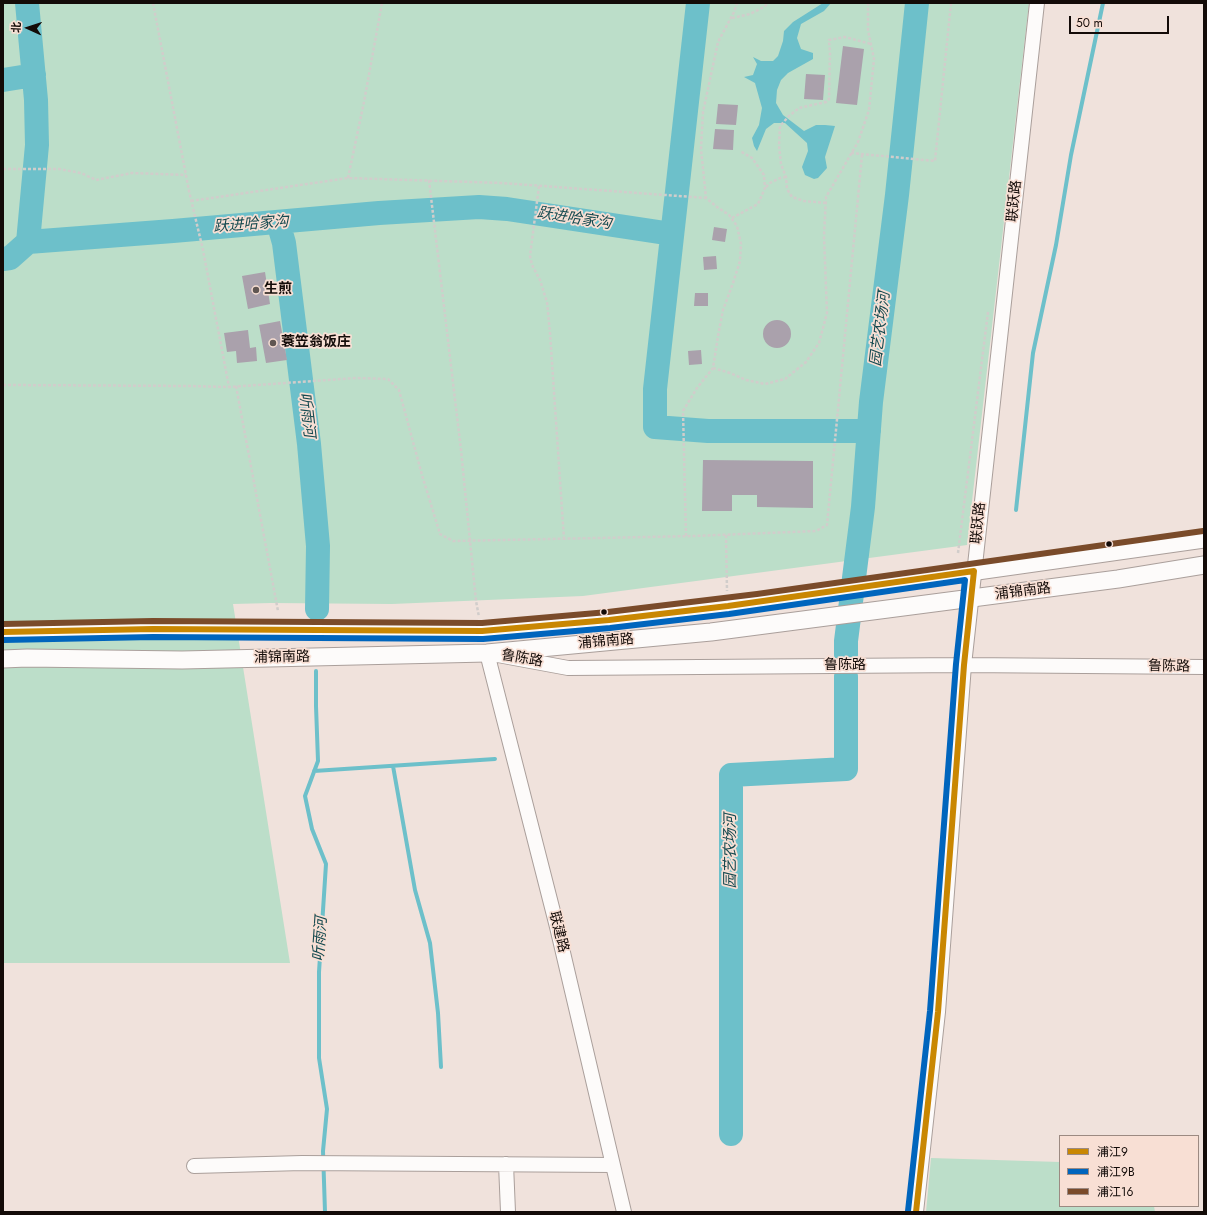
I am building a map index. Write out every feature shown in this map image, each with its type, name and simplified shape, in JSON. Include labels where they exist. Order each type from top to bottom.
[{"type":"main road","name":"浦锦南路","points":[[3,632],[153,630],[482,631],[609,620],[728,606],[1204,539]]},
{"type":"main road","name":"浦锦南路","points":[[3,659],[182,660],[487,653],[711,632],[1118,579],[1204,565]]},
{"type":"street","name":"联跃路","points":[[916,1212],[938,1012],[964,665],[1038,3]]},
{"type":"street","name":"鲁陈路","points":[[487,653],[568,668],[964,665],[1204,667]]},
{"type":"street","name":"联建路","points":[[487,653],[557,927],[624,1212]]},
{"type":"street","points":[[194,1166],[302,1163],[613,1164]]},
{"type":"street","points":[[506,1164],[508,1212]]},
{"type":"path","points":[[153,3],[229,387]]},
{"type":"path","points":[[348,178],[364,102],[382,3]]},
{"type":"path","points":[[706,198],[701,149],[703,112],[718,42],[737,3]]},
{"type":"path","points":[[731,18],[750,14],[764,7],[768,3]]},
{"type":"path","points":[[713,368],[746,380],[765,384],[786,379],[806,362],[819,343],[827,313],[824,236],[826,197],[858,142],[869,110],[874,59],[868,30],[868,3]]},
{"type":"path","points":[[851,153],[935,161],[951,3]]},
{"type":"path","points":[[826,203],[804,201],[792,197],[787,189],[786,177],[781,164],[780,126],[799,108],[829,100],[829,40],[845,37],[871,44]]},
{"type":"path","points":[[740,151],[752,158],[764,175],[765,188]]},
{"type":"path","points":[[3,385],[229,387],[356,378],[388,379],[399,390],[440,534],[453,541],[726,535],[816,531],[827,525],[862,155]]},
{"type":"path","points":[[3,169],[59,169],[81,172],[96,180],[132,172],[186,175]]},
{"type":"path","points":[[732,218],[758,204],[765,188],[770,183],[786,177]]},
{"type":"path","points":[[191,201],[348,178],[502,183],[706,198],[729,215],[737,226],[741,244],[740,261],[723,310],[713,368],[697,388],[683,411],[686,536]]},
{"type":"path","points":[[429,180],[476,601],[482,631]]},
{"type":"path","points":[[539,186],[530,256],[532,265],[540,280],[546,302],[548,317],[564,539]]},
{"type":"path","points":[[236,386],[278,611]]},
{"type":"path","points":[[726,535],[728,606]]},
{"type":"green space","points":[[3,3],[1029,3],[967,545],[583,596],[392,604],[233,604],[290,963],[3,963]]},
{"type":"green space","points":[[931,1158],[1059,1162],[1059,1207],[1154,1207],[1155,1212],[926,1212]]},
{"type":"water","points":[[823,3],[831,3],[824,11],[801,24],[797,38],[801,49],[813,53],[813,59],[788,73],[781,80],[777,90],[776,103],[783,115],[804,131],[816,125],[835,126],[825,157],[827,168],[818,178],[814,179],[805,175],[802,167],[808,151],[807,143],[785,123],[774,123],[766,129],[757,151],[752,138],[759,125],[762,108],[755,83],[744,77],[753,75],[757,64],[753,57],[761,61],[773,61],[778,56],[783,41],[784,31],[793,22]]},
{"type":"building","points":[[843,46],[864,49],[857,105],[836,103]]},
{"type":"building","points":[[806,74],[825,75],[823,100],[804,99]]},
{"type":"building","points":[[718,104],[738,105],[736,125],[716,124]]},
{"type":"building","points":[[715,129],[734,130],[733,150],[713,149]]},
{"type":"building","points":[[714,227],[727,229],[725,242],[712,240]]},
{"type":"building","points":[[716,256],[717,269],[704,270],[703,257]]},
{"type":"building","name":"生煎","points":[[265,272],[270,304],[248,309],[242,276]]},
{"type":"building","points":[[695,293],[708,293],[708,306],[694,306]]},
{"type":"building","points":[[777,320],[787,324],[791,334],[787,344],[777,348],[767,344],[763,334],[767,324]]},
{"type":"building","name":"蓑笠翁饭庄","points":[[280,321],[287,360],[266,363],[259,325]]},
{"type":"building","points":[[248,330],[250,348],[256,347],[257,361],[237,363],[236,351],[227,352],[224,333]]},
{"type":"building","points":[[701,350],[702,364],[689,365],[688,351]]},
{"type":"building","points":[[703,460],[813,461],[813,508],[757,507],[757,495],[732,495],[732,511],[702,511]]},
{"type":"waterway","name":"跃进哈家沟","points":[[27,3],[36,100],[37,145],[28,242],[379,213],[479,207],[507,209],[672,234]]},
{"type":"waterway","points":[[698,3],[655,389],[655,427],[708,431],[869,431]]},
{"type":"waterway","name":"园艺农场河","points":[[846,655],[846,641],[863,507],[871,402],[897,195],[917,3]]},
{"type":"waterway","points":[[1016,510],[1033,353],[1056,245],[1071,155],[1103,3]]},
{"type":"waterway","name":"跃进哈家沟","points":[[3,80],[34,75]]},
{"type":"waterway","name":"听雨河","points":[[278,222],[284,243],[309,444],[318,546],[317,609]]},
{"type":"waterway","points":[[3,259],[10,258],[28,242]]},
{"type":"waterway","name":"听雨河","points":[[316,671],[318,761],[305,796],[312,829],[326,864],[319,972],[319,1058],[327,1109],[323,1151],[325,1212]]},
{"type":"waterway","name":"园艺农场河","points":[[731,1134],[731,775],[846,769],[846,677]]},
{"type":"waterway","points":[[314,771],[495,759]]},
{"type":"waterway","points":[[393,766],[415,890],[430,943],[438,1013],[441,1067]]},
{"type":"transit line","name":"浦江16","points":[[3,624],[153,621],[482,623],[608,612],[757,594],[1203,531]]},
{"type":"transit line","name":"浦江9","points":[[3,632],[153,629],[482,631],[609,620],[728,606],[974,571],[964,665],[938,1012],[916,1212]]},
{"type":"transit line","name":"浦江9B","points":[[3,640],[153,637],[483,639],[610,628],[729,614],[965,580],[956,664],[930,1011],[908,1211]]},
{"type":"place","name":"生煎","points":[[256,290]]},
{"type":"place","name":"蓑笠翁饭庄","points":[[273,343]]}]
